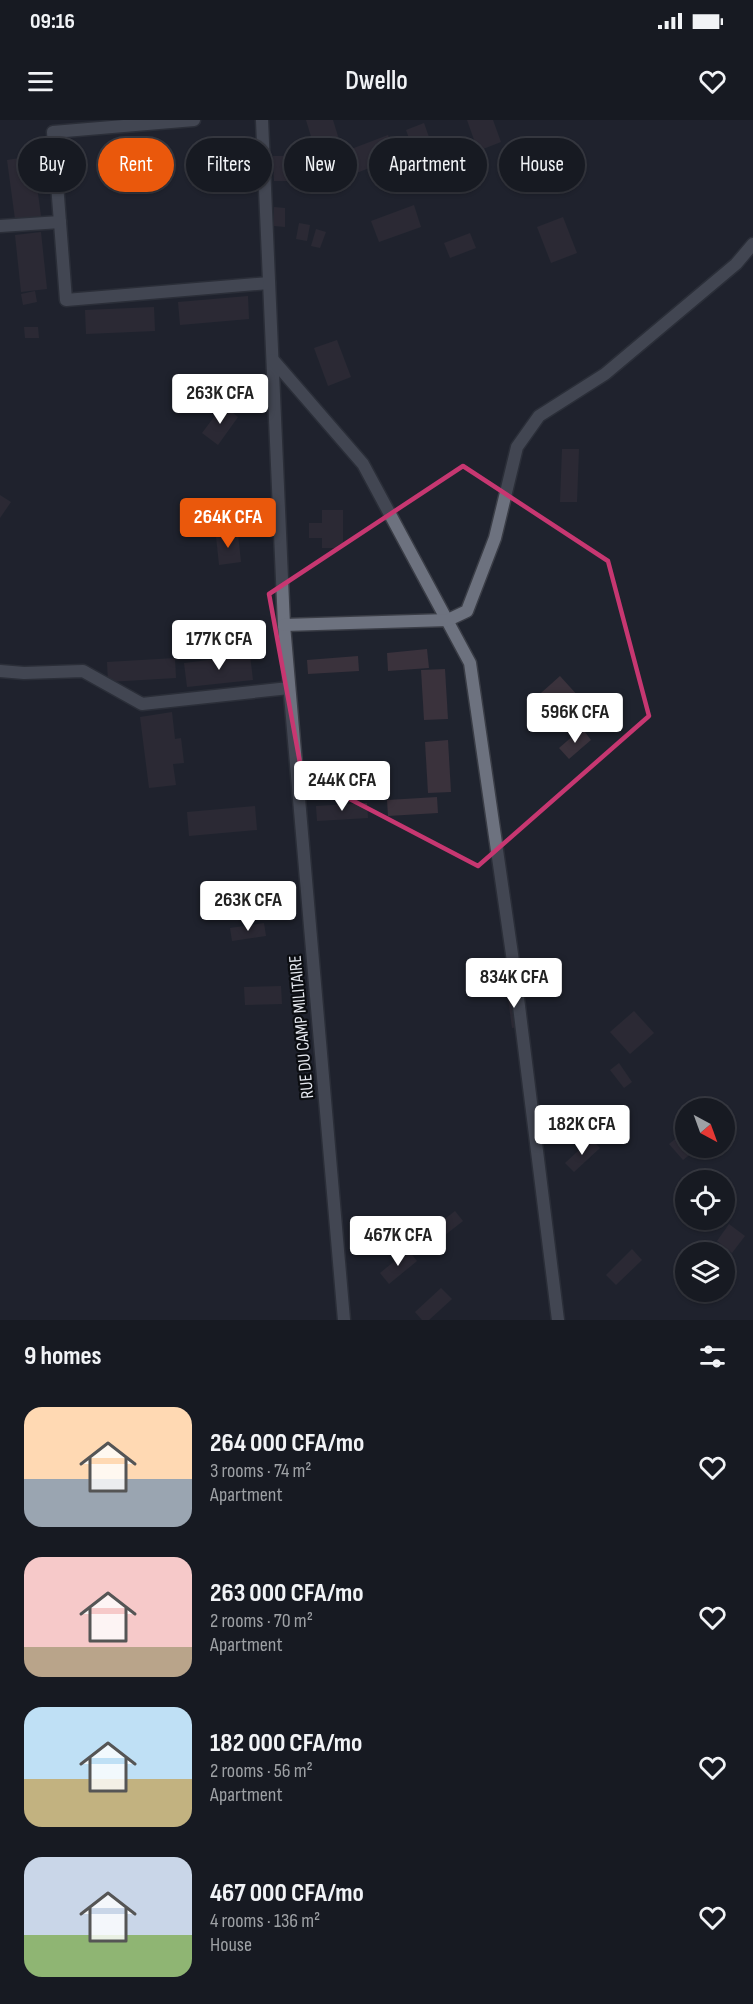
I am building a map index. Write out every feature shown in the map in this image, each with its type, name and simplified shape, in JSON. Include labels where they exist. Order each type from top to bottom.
[{"type":"street","points":[[194,120],[53,132],[66,300],[269,283]]},
{"type":"street","name":"RUE DU CAMP MILITAIRE","points":[[262,120],[284,625],[345,1320]]},
{"type":"street","points":[[0,226],[60,222]]},
{"type":"street","points":[[284,625],[448,620],[466,611],[495,538],[518,447],[539,416],[605,374],[736,264],[753,244]]},
{"type":"street","points":[[273,360],[363,464],[470,663],[516,982],[558,1320]]},
{"type":"street","points":[[0,671],[24,673],[82,671],[142,704],[289,688]]},
{"type":"highlighted area","points":[[463,466],[608,561],[649,716],[478,866],[302,774],[269,594]]},
{"type":"building","points":[[306,120],[333,120],[339,138],[311,138]]},
{"type":"building","points":[[467,120],[493,120],[499,143],[487,147],[487,138],[473,138]]},
{"type":"building","points":[[424,123],[429,138],[409,138],[406,130]]},
{"type":"building","points":[[369,142],[369,168],[357,173],[357,147]]},
{"type":"building","points":[[273,156],[284,156],[284,181],[274,181]]},
{"type":"building","points":[[18,158],[18,192],[38,192],[41,216],[15,219],[7,160]]},
{"type":"building","points":[[414,205],[421,227],[379,242],[371,221]]},
{"type":"building","points":[[274,207],[285,208],[285,227],[274,226]]},
{"type":"building","points":[[563,217],[577,253],[551,263],[537,227]]},
{"type":"building","points":[[299,223],[310,225],[307,241],[296,239]]},
{"type":"building","points":[[316,229],[326,232],[320,248],[311,246]]},
{"type":"building","points":[[41,232],[47,289],[21,292],[15,235]]},
{"type":"building","points":[[470,233],[476,248],[450,258],[444,243]]},
{"type":"building","points":[[35,291],[37,302],[23,305],[21,294]]},
{"type":"building","points":[[248,296],[249,319],[180,325],[178,302]]},
{"type":"building","points":[[154,307],[155,331],[86,334],[85,310]]},
{"type":"building","points":[[24,327],[38,327],[39,338],[25,338]]},
{"type":"building","points":[[337,340],[351,377],[328,386],[314,348]]},
{"type":"building","points":[[223,405],[238,417],[218,445],[202,433]]},
{"type":"building","points":[[562,449],[579,449],[577,502],[560,502]]},
{"type":"building","points":[[0,495],[11,502],[0,518]]},
{"type":"building","points":[[322,510],[343,510],[343,548],[322,548],[322,538],[309,538],[309,523],[322,523]]},
{"type":"building","points":[[238,534],[241,562],[219,565],[216,536]]},
{"type":"building","points":[[427,649],[429,668],[388,671],[387,653]]},
{"type":"building","points":[[250,655],[253,680],[187,687],[184,663]]},
{"type":"building","points":[[358,656],[359,671],[308,674],[307,660]]},
{"type":"building","points":[[175,658],[176,678],[108,682],[107,662]]},
{"type":"building","points":[[445,669],[448,719],[424,720],[421,670]]},
{"type":"building","points":[[560,676],[579,697],[552,722],[532,701]]},
{"type":"building","points":[[172,712],[175,739],[181,738],[184,763],[173,764],[176,785],[149,788],[140,717]]},
{"type":"building","points":[[582,728],[591,740],[569,759],[559,748]]},
{"type":"building","points":[[448,740],[451,792],[428,793],[425,742]]},
{"type":"building","points":[[437,797],[438,813],[388,816],[387,800]]},
{"type":"building","points":[[367,803],[368,818],[317,821],[316,806]]},
{"type":"building","points":[[255,806],[257,830],[189,836],[187,812]]},
{"type":"building","points":[[264,923],[266,936],[232,941],[230,928]]},
{"type":"building","points":[[281,986],[282,1004],[245,1005],[244,987]]},
{"type":"building","points":[[515,990],[520,1027],[512,1028],[507,991]]},
{"type":"building","points":[[634,1011],[654,1033],[630,1054],[610,1032]]},
{"type":"building","points":[[619,1063],[632,1082],[624,1088],[610,1070]]},
{"type":"building","points":[[591,1139],[600,1148],[574,1172],[565,1163]]},
{"type":"building","points":[[675,1139],[675,1151],[669,1144]]},
{"type":"building","points":[[455,1211],[463,1221],[431,1246],[423,1236]]},
{"type":"building","points":[[735,1228],[745,1236],[735,1249],[735,1242],[717,1241],[725,1230]]},
{"type":"building","points":[[632,1249],[642,1260],[616,1285],[606,1275]]},
{"type":"building","points":[[408,1250],[417,1261],[389,1284],[380,1273]]},
{"type":"building","points":[[441,1288],[452,1299],[429,1320],[422,1320],[415,1312]]}]
